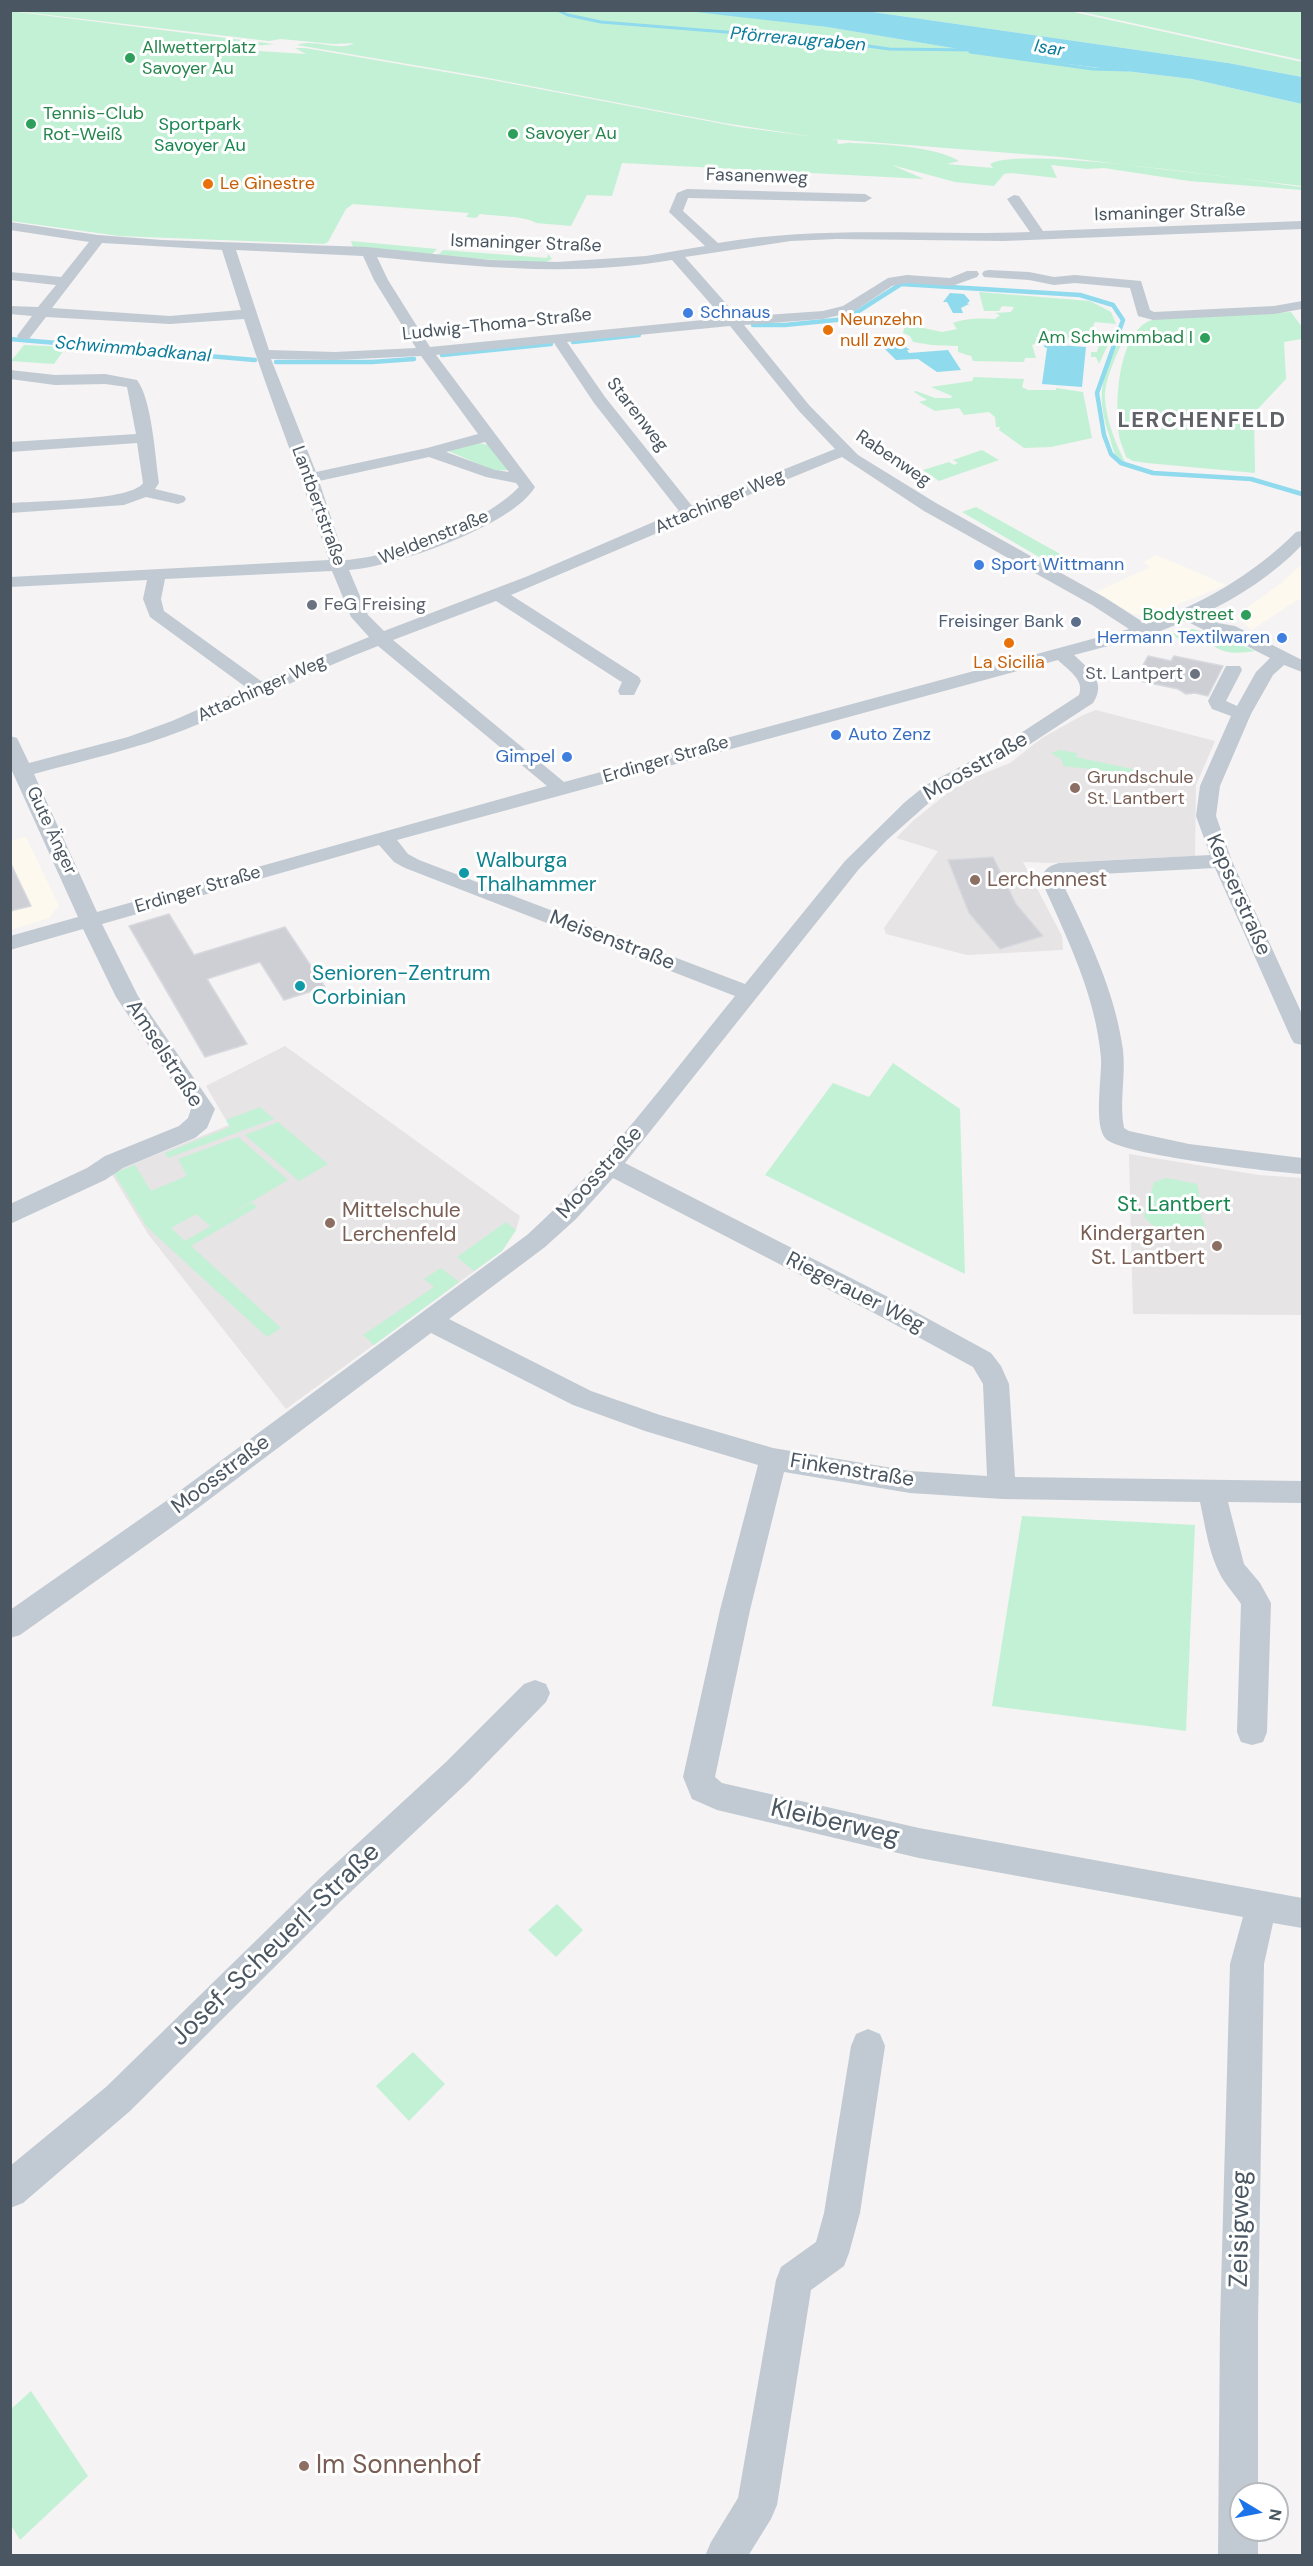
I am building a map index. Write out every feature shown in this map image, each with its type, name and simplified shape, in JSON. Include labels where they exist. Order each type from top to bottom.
[{"type":"street","name":"Fasanenweg","points":[[714,248],[676,212],[682,196],[687,193],[865,198]]},
{"type":"street","points":[[1014,199],[1039,236]]},
{"type":"street","name":"Ismaninger Straße","points":[[10,226],[98,239],[228,247],[367,251],[491,264],[548,266],[622,263],[760,240],[816,236],[1004,237],[1302,225]]},
{"type":"street","points":[[981,273],[1004,237]]},
{"type":"street","points":[[24,336],[98,239]]},
{"type":"street","name":"Lantbertstraße","points":[[228,247],[262,354],[357,611],[381,639],[435,686],[551,779],[559,789]]},
{"type":"street","points":[[367,251],[379,278],[427,352],[521,479]]},
{"type":"street","name":"Rabenweg","points":[[675,255],[734,322],[800,404],[844,451],[861,465],[930,507],[1098,601],[1144,631]]},
{"type":"street","name":"Ludwig-Thoma-Straße","points":[[262,354],[351,357],[427,352],[837,313],[853,307],[888,282],[912,279],[951,282],[981,273],[1029,276],[1054,281],[1075,279],[1136,284],[1143,313],[1153,316],[1274,310],[1302,305]]},
{"type":"street","points":[[10,276],[65,282]]},
{"type":"street","points":[[10,310],[170,320],[248,314]]},
{"type":"street","name":"Starenweg","points":[[558,339],[599,400],[689,513]]},
{"type":"street","points":[[10,508],[124,500],[145,492],[152,483],[135,385],[119,380],[55,380],[24,385],[16,375]]},
{"type":"street","points":[[309,478],[430,452],[488,436]]},
{"type":"street","points":[[10,447],[145,438]]},
{"type":"street","points":[[10,441],[35,444]]},
{"type":"street","name":"Attachinger Weg","points":[[22,771],[149,736],[207,714],[320,662],[497,594],[844,451]]},
{"type":"street","points":[[430,452],[492,474],[521,479]]},
{"type":"street","name":"Weldenstraße","points":[[10,582],[339,566],[382,560],[489,518],[526,490],[527,487],[521,479]]},
{"type":"street","points":[[145,492],[178,499]]},
{"type":"street","name":"Erdinger Straße","points":[[10,943],[384,837],[1144,631],[1194,611],[1253,578],[1287,552],[1302,536]]},
{"type":"street","points":[[158,574],[152,599],[156,613],[260,689]]},
{"type":"street","points":[[497,594],[627,677],[632,681],[627,691]]},
{"type":"street","points":[[1194,611],[1214,628],[1229,630],[1302,667]]},
{"type":"street","name":"Moosstraße","points":[[10,1626],[176,1509],[430,1321],[536,1241],[567,1213],[610,1166],[852,865],[912,806],[933,789],[1014,746],[1086,699],[1090,692],[1088,678],[1062,654]]},
{"type":"street","name":"Kepserstraße","points":[[1282,657],[1265,672],[1242,714],[1221,757],[1206,799],[1208,825],[1222,861],[1296,1012],[1302,1038]]},
{"type":"street","points":[[1233,670],[1217,701],[1219,705],[1242,714]]},
{"type":"street","name":"Gute Änger","points":[[10,742],[91,921]]},
{"type":"street","name":"Meisenstraße","points":[[384,837],[401,858],[412,864],[748,993]]},
{"type":"street","points":[[1222,861],[1059,869],[1052,874],[1052,882],[1077,937],[1106,1021],[1113,1069],[1111,1126],[1114,1133],[1122,1138],[1189,1152],[1302,1166]]},
{"type":"street","name":"Amselstraße","points":[[10,1215],[103,1170],[114,1162],[187,1132],[200,1122],[203,1113],[192,1092],[127,997],[91,921]]},
{"type":"street","name":"Riegerauer Weg","points":[[610,1166],[892,1311],[982,1360],[992,1373],[996,1384],[1002,1488]]},
{"type":"street","name":"Finkenstraße","points":[[430,1321],[493,1355],[582,1398],[655,1424],[773,1459],[910,1482],[1002,1488],[1302,1492]]},
{"type":"street","name":"Kleiberweg","points":[[773,1459],[735,1610],[701,1765],[699,1777],[703,1789],[717,1796],[919,1843],[1302,1913]]},
{"type":"street","points":[[1212,1492],[1229,1563],[1235,1577],[1250,1588],[1256,1603],[1252,1732]]},
{"type":"street","name":"Josef-Scheuerl-Straße","points":[[10,2190],[118,2099],[331,1888],[457,1772],[535,1693]]},
{"type":"street","name":"Zeisigweg","points":[[1238,2556],[1239,2324],[1247,1964],[1255,1927],[1264,1905]]},
{"type":"street","points":[[724,2556],[725,2551],[757,2505],[794,2280],[831,2253],[842,2213],[868,2046]]},
{"type":"shaded area","points":[[1156,555],[1226,585],[1166,609],[1140,615],[1133,614],[1096,592],[1150,567],[1144,562]]},
{"type":"shaded area","points":[[1302,564],[1302,601],[1297,600],[1252,630],[1236,616],[1280,584]]},
{"type":"shaded area","name":"Grundschule St. Lantbert","points":[[1096,710],[1215,741],[1196,785],[1195,856],[1053,863],[1023,862],[1062,936],[1063,950],[967,955],[886,934],[884,928],[938,851],[896,838],[950,791],[968,780],[1010,763],[1042,738]]},
{"type":"shaded area","points":[[26,837],[59,906],[49,918],[11,930],[10,841]]},
{"type":"shaded area","name":"Mittelschule Lerchenfeld","points":[[285,1046],[520,1216],[516,1230],[502,1251],[286,1409],[148,1234],[111,1173],[229,1125],[206,1086]]},
{"type":"shaded area","name":"Kindergarten St. Lantbert","points":[[1129,1154],[1259,1175],[1302,1178],[1302,1315],[1133,1314]]},
{"type":"green space","name":"Sportpark Savoyer Au","points":[[687,10],[827,27],[1000,56],[1192,79],[1302,104],[1302,186],[1232,178],[1302,187],[1302,190],[1189,181],[1104,168],[1087,169],[1051,165],[1057,178],[1011,173],[1004,174],[994,186],[955,182],[892,165],[924,179],[622,163],[612,196],[587,195],[571,226],[480,214],[476,218],[466,217],[469,213],[353,204],[346,209],[328,242],[324,244],[119,236],[11,221],[10,11],[274,44],[227,49],[306,54],[295,48],[305,48],[492,80],[739,127],[815,137],[724,123],[478,76],[297,45],[311,43],[342,46],[354,43],[334,44],[281,39],[269,41],[15,11]],"holes":[[[831,139],[1061,157],[1129,165],[1045,159],[1010,159],[990,164],[993,168],[947,164],[959,161],[922,149],[878,144],[838,144],[837,140]]]},
{"type":"green space","points":[[866,11],[1069,11],[1302,62],[1302,77],[1228,63]]},
{"type":"green space","points":[[1077,11],[1302,11],[1302,60]]},
{"type":"green space","points":[[351,241],[437,249],[431,255],[353,247]]},
{"type":"green space","points":[[443,250],[547,258],[548,254],[552,259],[544,263],[437,256]]},
{"type":"green space","points":[[979,292],[1090,301],[1111,312],[1116,324],[1095,322],[1088,336],[1110,340],[1099,364],[1096,357],[1091,357],[1091,352],[1097,352],[1099,345],[1088,344],[1088,341],[1072,340],[1072,343],[1069,343],[1069,340],[1049,338],[1049,331],[1045,331],[1044,338],[1036,337],[1038,343],[1032,345],[1036,358],[1025,358],[1024,362],[973,361],[971,356],[958,352],[958,346],[913,342],[910,336],[903,333],[905,324],[942,332],[957,329],[953,323],[974,319],[995,319],[1000,315],[995,313],[1011,312],[1014,307],[1002,306],[999,311],[984,311]]},
{"type":"green space","points":[[1291,312],[1302,327],[1302,339],[1284,342],[1286,379],[1254,413],[1255,473],[1147,463],[1133,461],[1126,457],[1119,435],[1118,391],[1124,357],[1137,331],[1149,321],[1165,318]]},
{"type":"green space","points":[[1123,332],[1127,332],[1109,374],[1105,398],[1112,432],[1126,464],[1119,460],[1113,450],[1102,408],[1106,372]]},
{"type":"green space","points":[[24,345],[66,347],[54,364],[11,361]]},
{"type":"green space","points":[[974,377],[1024,379],[1022,387],[1028,390],[1056,390],[1056,388],[1083,392],[1092,438],[1051,447],[1024,448],[999,430],[1000,427],[996,427],[995,417],[989,412],[964,415],[959,408],[935,411],[919,402],[927,400],[914,392],[935,398],[951,398],[952,396],[931,387],[972,381]]},
{"type":"green space","points":[[473,442],[488,445],[509,470],[495,471],[446,450]]},
{"type":"green space","points":[[982,450],[999,460],[939,481],[923,470],[949,462],[954,465],[958,463],[953,460]]},
{"type":"green space","points":[[976,507],[1078,564],[1063,571],[962,512]]},
{"type":"green space","points":[[1193,629],[1213,634],[1204,643],[1194,645],[1172,634]]},
{"type":"green space","points":[[1221,636],[1255,651],[1234,653],[1219,649],[1214,646]]},
{"type":"green space","points":[[1060,750],[1077,753],[1076,757],[1142,771],[1132,776],[1111,777],[1108,771],[1063,766],[1062,760],[1051,753]]},
{"type":"green space","points":[[893,1063],[960,1109],[965,1274],[765,1175],[833,1083],[869,1097]]},
{"type":"green space","points":[[260,1107],[274,1119],[168,1158],[165,1153],[230,1127],[226,1120]]},
{"type":"green space","points":[[278,1122],[328,1164],[299,1181],[245,1135]]},
{"type":"green space","points":[[238,1137],[288,1180],[210,1226],[196,1214],[171,1228],[185,1241],[252,1202],[257,1207],[191,1246],[281,1328],[267,1337],[147,1227],[114,1173],[135,1165],[151,1191],[187,1176],[178,1159]]},
{"type":"green space","name":"St. Lantbert","points":[[1167,1178],[1197,1184],[1201,1215],[1205,1224],[1204,1231],[1179,1233],[1163,1230],[1149,1222],[1144,1216],[1154,1182]]},
{"type":"green space","points":[[506,1222],[516,1230],[502,1251],[474,1271],[457,1257]]},
{"type":"green space","points":[[441,1268],[459,1282],[374,1345],[363,1335],[434,1287],[424,1279]]},
{"type":"green space","points":[[1022,1516],[1195,1525],[1186,1731],[992,1706]]},
{"type":"green space","points":[[557,1904],[583,1930],[556,1957],[528,1930]]},
{"type":"green space","points":[[413,2052],[445,2084],[409,2121],[376,2086]]},
{"type":"green space","points":[[31,2391],[88,2476],[20,2540],[11,2525],[11,2409]]},
{"type":"water","name":"Isar","points":[[687,11],[866,11],[1228,63],[1302,77],[1302,104],[1192,79],[1000,56],[827,27]]},
{"type":"water","points":[[950,293],[964,294],[970,301],[961,308],[963,313],[953,313],[947,302],[943,302]]},
{"type":"water","points":[[888,340],[897,341],[910,350],[907,350],[909,353],[948,350],[961,370],[937,372],[918,359],[896,360],[885,349]]},
{"type":"water","points":[[1045,344],[1086,347],[1082,387],[1042,384],[1047,348],[1044,347]]},
{"type":"building","name":"St. Lantpert","points":[[1148,656],[1171,661],[1174,656],[1223,666],[1208,696],[1195,693],[1186,694],[1178,689],[1135,680]]},
{"type":"building","name":"Lerchennest","points":[[993,857],[1016,904],[1043,936],[1000,949],[969,913],[948,860]]},
{"type":"building","points":[[10,862],[31,906],[10,911]]},
{"type":"building","name":"Senioren-Zentrum Corbinian","points":[[169,914],[194,955],[285,927],[325,987],[284,1000],[260,962],[207,979],[247,1044],[205,1057],[129,926]]},
{"type":"waterway","name":"Pförreraugraben","points":[[557,10],[568,15],[601,22],[826,40],[889,49],[974,50]]},
{"type":"waterway","name":"Isar","points":[[970,52],[1093,69],[1128,70]]},
{"type":"waterway","points":[[753,325],[785,325],[846,319],[901,284],[1080,295],[1113,305],[1123,320],[1097,393],[1104,435],[1111,454],[1121,463],[1153,473],[1251,479],[1302,494]]},
{"type":"waterway","name":"Schwimmbadkanal","points":[[573,342],[639,335]]},
{"type":"waterway","name":"Schwimmbadkanal","points":[[10,339],[255,360]]},
{"type":"waterway","name":"Schwimmbadkanal","points":[[442,355],[551,344]]},
{"type":"waterway","name":"Schwimmbadkanal","points":[[276,362],[372,362],[414,359]]},
{"type":"place","name":"Allwetterplatz Savoyer Au","points":[[130,58]]},
{"type":"place","name":"Tennis-Club Rot-Weiß","points":[[31,124]]},
{"type":"place","name":"Savoyer Au","points":[[513,134]]},
{"type":"place","name":"Le Ginestre","points":[[208,184]]},
{"type":"place","name":"Schnaus","points":[[688,313]]},
{"type":"place","name":"Neunzehn null zwo","points":[[828,330]]},
{"type":"place","name":"Am Schwimmbad I","points":[[1205,338]]},
{"type":"place","name":"Sport Wittmann","points":[[979,565]]},
{"type":"place","name":"FeG Freising","points":[[312,605]]},
{"type":"place","name":"Bodystreet","points":[[1246,615]]},
{"type":"place","name":"Freisinger Bank","points":[[1076,622]]},
{"type":"place","name":"Hermann Textilwaren","points":[[1282,638]]},
{"type":"place","name":"La Sicilia","points":[[1009,643]]},
{"type":"place","name":"St. Lantpert","points":[[1195,674]]},
{"type":"place","name":"Auto Zenz","points":[[836,735]]},
{"type":"place","name":"Gimpel","points":[[567,757]]},
{"type":"place","name":"Grundschule St. Lantbert","points":[[1075,788]]},
{"type":"place","name":"Walburga Thalhammer","points":[[464,873]]},
{"type":"place","name":"Lerchennest","points":[[975,880]]},
{"type":"place","name":"Senioren-Zentrum Corbinian","points":[[300,986]]},
{"type":"place","name":"Mittelschule Lerchenfeld","points":[[330,1223]]},
{"type":"place","name":"Kindergarten St. Lantbert","points":[[1217,1246]]},
{"type":"place","name":"Im Sonnenhof","points":[[304,2466]]},
{"type":"district","name":"LERCHENFELD","points":[[1202,421]]}]
